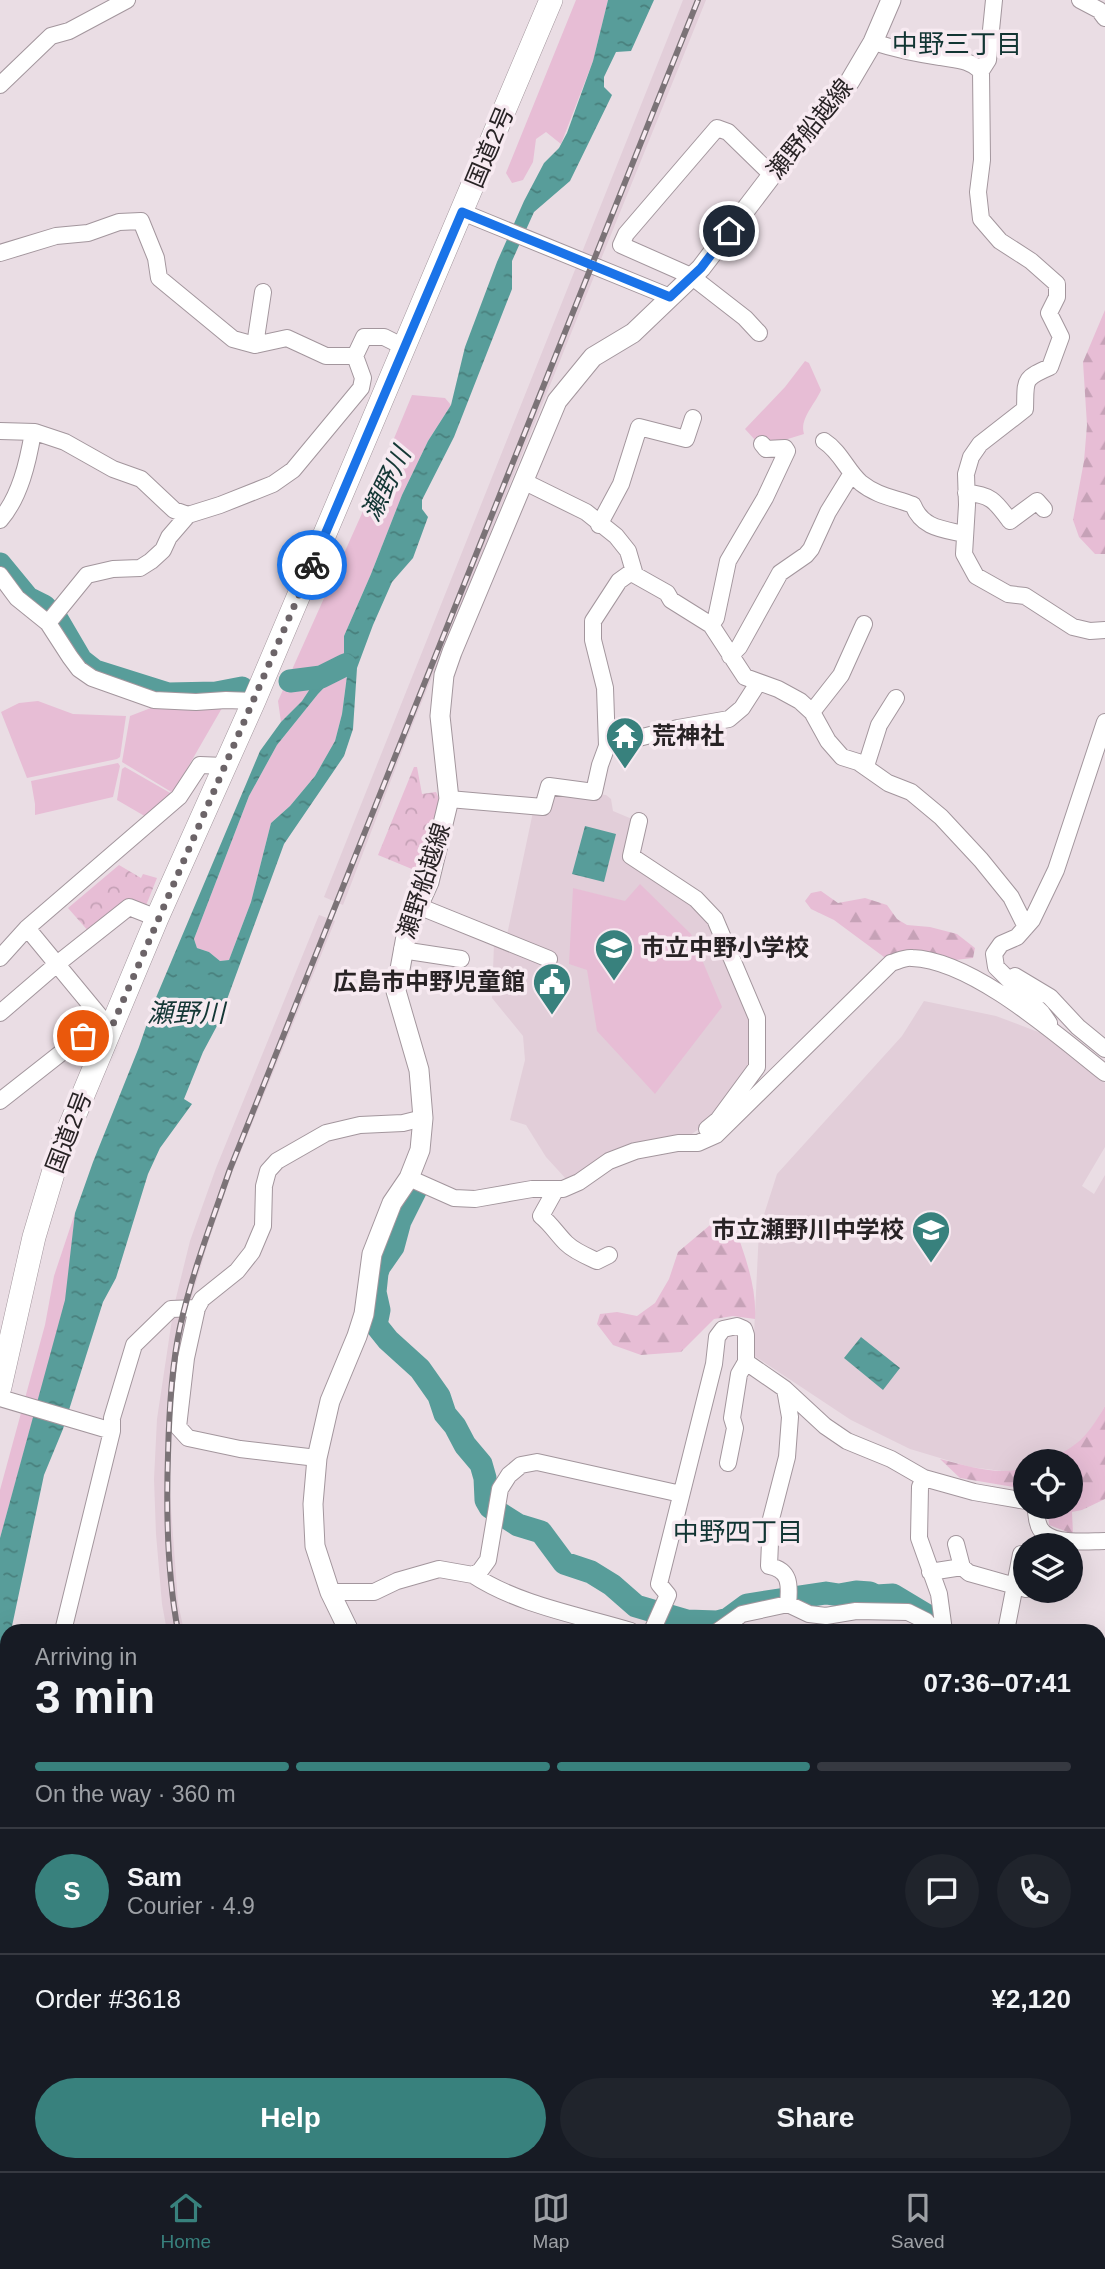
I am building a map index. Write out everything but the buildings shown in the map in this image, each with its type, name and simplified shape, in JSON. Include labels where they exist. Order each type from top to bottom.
[{"type":"highway","name":"国道2号","points":[[0,1387],[34,1237],[53,1170],[108,1022],[254,701],[551,0]]},
{"type":"main road","name":"瀬野船越線","points":[[346,1624],[330,1592],[315,1546],[313,1504],[317,1458],[330,1401],[358,1336],[364,1314],[372,1254],[392,1203],[409,1178],[420,1150],[424,1118],[419,1070],[396,991],[408,927],[429,882],[449,799],[440,726],[444,675],[557,401],[593,356],[633,334],[701,268],[772,175],[850,81],[873,43],[891,0]]},
{"type":"street","points":[[0,85],[51,36],[69,31],[127,0]]},
{"type":"street","points":[[994,0],[988,60],[981,71],[982,160],[978,192],[981,219],[1000,241],[1031,261],[1057,284],[1056,297],[1048,313],[1061,337],[1050,366],[1030,375],[1025,409],[980,444],[971,457],[966,474],[964,554],[976,576],[1008,594],[1025,596],[1073,627],[1090,631],[1105,630]]},
{"type":"street","points":[[1080,0],[1100,10],[1105,18]]},
{"type":"street","points":[[873,43],[942,58],[956,58],[975,64],[981,71]]},
{"type":"street","points":[[759,333],[745,318],[691,276],[621,245],[626,234],[717,128],[728,132],[772,175]]},
{"type":"street","points":[[462,212],[670,297]]},
{"type":"street","points":[[0,253],[56,236],[88,233],[119,222],[141,221],[156,258],[159,278],[224,334],[256,345],[287,338],[326,356],[355,356]]},
{"type":"street","points":[[256,345],[263,292]]},
{"type":"street","points":[[51,619],[87,575],[113,569],[140,568],[163,550],[169,537],[188,515],[273,484],[293,470],[361,388],[363,378],[355,356],[364,337],[384,337],[404,347]]},
{"type":"street","points":[[599,525],[621,484],[639,427],[687,439],[693,418]]},
{"type":"street","points":[[0,431],[33,432],[65,442],[113,469],[141,480],[174,510],[188,515]]},
{"type":"street","points":[[0,520],[15,496],[33,432]]},
{"type":"street","points":[[824,441],[862,484],[882,495],[913,505],[926,524],[964,534]]},
{"type":"street","points":[[711,625],[716,618],[728,562],[765,498],[787,451],[785,448],[766,449],[762,444]]},
{"type":"street","points":[[730,656],[739,647],[780,573],[811,549],[828,512],[852,473]]},
{"type":"street","points":[[523,481],[586,512],[622,541],[635,575],[667,593],[671,600],[711,625],[744,677],[782,691],[800,701],[812,712],[828,741],[842,757],[866,766],[888,783],[911,792],[941,817],[1011,897],[1026,927]]},
{"type":"street","points":[[966,493],[985,495],[995,502],[1010,521],[1037,500],[1044,509]]},
{"type":"street","points":[[449,799],[542,807],[550,786],[594,792],[607,746],[605,688],[593,640],[593,621],[619,581],[633,571]]},
{"type":"street","points":[[0,575],[17,598],[51,619],[74,663],[92,678],[155,700],[254,701]]},
{"type":"street","points":[[812,712],[841,675],[864,624]]},
{"type":"street","points":[[607,746],[678,728],[729,719],[742,708],[758,683]]},
{"type":"street","points":[[866,766],[879,725],[896,698]]},
{"type":"street","points":[[1058,1036],[1042,1013],[996,967],[994,961],[996,949],[1017,937],[1032,920],[1056,870],[1105,722]]},
{"type":"street","points":[[0,958],[27,928],[179,797],[200,765],[224,766]]},
{"type":"street","points":[[639,821],[631,856],[696,899],[715,919],[757,1018],[757,1067],[718,1120],[704,1131],[698,1143]]},
{"type":"street","points":[[418,906],[549,959]]},
{"type":"street","points":[[0,1013],[129,907],[157,918]]},
{"type":"street","points":[[0,1101],[108,1022],[27,928]]},
{"type":"street","points":[[402,950],[461,958]]},
{"type":"street","points":[[409,1178],[454,1198],[475,1199],[532,1189],[563,1189],[579,1182],[609,1161],[635,1151],[678,1143],[698,1143],[716,1135],[727,1126],[891,963],[910,957],[950,967],[992,988],[1105,1073]]},
{"type":"street","points":[[1002,973],[1014,976],[1050,997],[1078,1027],[1105,1049]]},
{"type":"street","points":[[317,1458],[240,1449],[188,1438],[178,1427],[186,1358],[197,1308],[202,1299],[237,1271],[252,1252],[263,1226],[264,1185],[268,1171],[277,1161],[326,1133],[360,1125],[403,1124],[424,1118]]},
{"type":"street","points":[[556,1189],[541,1216],[554,1226],[566,1243],[583,1255],[597,1261],[609,1255]]},
{"type":"street","points":[[65,1624],[112,1432],[112,1418],[134,1345],[171,1309],[197,1308]]},
{"type":"street","points":[[656,1624],[667,1601],[668,1595],[659,1584],[713,1364],[717,1337],[723,1329],[737,1326],[744,1329],[746,1335],[746,1362],[739,1374],[729,1463]]},
{"type":"street","points":[[746,1362],[785,1389],[825,1426],[847,1441],[891,1459],[924,1478],[974,1492],[1013,1499]]},
{"type":"street","points":[[785,1389],[790,1417],[787,1457],[771,1519],[769,1566],[780,1568],[787,1576],[788,1604]]},
{"type":"street","points":[[0,1398],[93,1424],[112,1432]]},
{"type":"street","points":[[472,1575],[481,1571],[488,1560],[500,1489],[509,1475],[521,1465],[537,1462],[681,1494]]},
{"type":"street","points":[[924,1478],[920,1487],[919,1538],[939,1594],[943,1624]]},
{"type":"street","points":[[1037,1519],[1044,1533],[1059,1541],[1105,1541]]},
{"type":"street","points":[[956,1544],[962,1567],[969,1573],[1013,1586]]},
{"type":"street","points":[[930,1572],[962,1567]]},
{"type":"street","points":[[330,1592],[374,1592],[397,1581],[439,1570],[472,1575],[501,1592],[524,1601],[606,1624]]},
{"type":"street","points":[[1008,1624],[1015,1603]]},
{"type":"street","points":[[728,1624],[742,1614],[788,1604],[809,1614],[826,1616],[856,1611],[908,1612],[928,1624]]},
{"type":"shaded area","points":[[683,0],[706,0],[408,736],[343,905],[324,897]]},
{"type":"shaded area","name":"市立中野小学校","points":[[552,793],[606,795],[611,799],[613,811],[632,819],[627,857],[698,909],[711,924],[751,1021],[752,1066],[716,1117],[686,1138],[567,1180],[546,1157],[526,1125],[510,1120],[525,1060],[523,1036],[492,998],[494,944],[507,935],[533,812]]},
{"type":"shaded area","points":[[319,915],[335,921],[232,1173],[190,1303],[172,1418],[169,1481],[178,1603],[182,1624],[166,1624],[156,1534],[154,1479],[157,1419],[174,1306],[190,1241],[216,1168]]},
{"type":"shaded area","name":"市立瀬野川中学校","points":[[924,1001],[996,1016],[1046,1035],[1105,1083],[1105,1147],[1082,1186],[1094,1194],[1105,1175],[1105,1406],[1092,1428],[1072,1449],[1013,1449],[1013,1471],[1010,1472],[970,1467],[910,1449],[851,1420],[753,1355],[759,1230],[777,1174],[902,1036]]},
{"type":"green space","points":[[576,0],[608,0],[593,61],[561,144],[546,132],[536,139],[533,162],[523,180],[512,183],[506,173]]},
{"type":"green space","points":[[1105,310],[1105,554],[1095,554],[1079,537],[1073,520],[1084,461],[1087,425],[1083,362]]},
{"type":"green space","points":[[805,361],[809,363],[821,390],[806,417],[804,434],[778,442],[756,441],[745,429],[785,387]]},
{"type":"green space","points":[[412,395],[445,398],[451,405],[428,441],[402,495],[344,636],[345,653],[336,663],[321,672],[302,701],[281,722],[278,701]]},
{"type":"green space","points":[[348,667],[342,714],[335,741],[315,776],[290,806],[271,823],[251,902],[229,960],[220,961],[209,952],[197,948],[194,939],[249,796],[277,745],[318,694],[339,671]]},
{"type":"green space","points":[[38,701],[73,714],[126,716],[120,757],[27,778],[1,712],[19,703]]},
{"type":"green space","points":[[156,706],[222,708],[173,793],[122,762],[130,716]]},
{"type":"green space","points":[[118,763],[120,766],[113,797],[35,815],[31,781]]},
{"type":"green space","points":[[125,767],[172,794],[148,818],[117,800],[122,769]]},
{"type":"green space","points":[[414,767],[417,767],[422,794],[436,792],[441,803],[424,874],[378,855]]},
{"type":"green space","points":[[119,865],[141,878],[143,874],[157,878],[145,908],[89,932],[68,908]]},
{"type":"green space","points":[[640,884],[691,934],[722,1007],[655,1094],[597,1031],[587,970],[569,964],[573,888],[625,901]]},
{"type":"green space","points":[[821,891],[838,903],[865,898],[887,905],[897,919],[907,925],[930,927],[957,934],[975,948],[973,958],[955,960],[928,953],[888,960],[834,920],[811,909],[805,901],[811,893]]},
{"type":"green space","points":[[75,1213],[66,1300],[0,1538],[0,1490],[45,1325],[54,1276]]},
{"type":"green space","points":[[722,1215],[732,1219],[745,1255],[752,1280],[755,1319],[733,1316],[714,1319],[681,1352],[641,1355],[613,1345],[597,1324],[600,1314],[617,1312],[637,1316],[655,1303],[669,1279],[678,1252]]},
{"type":"green space","points":[[1105,1406],[1105,1499],[1083,1510],[1083,1449],[1068,1449],[1093,1426]]},
{"type":"green space","points":[[940,1459],[993,1471],[1013,1470],[1013,1487],[960,1478]]},
{"type":"green space","points":[[1049,1519],[1072,1519],[1073,1533],[1070,1533],[1049,1525]]},
{"type":"water","name":"瀬野川","points":[[608,0],[654,0],[631,51],[616,52],[604,77],[604,87],[612,95],[570,181],[534,212],[512,261],[512,289],[454,437],[422,500],[422,509],[428,517],[413,558],[392,582],[357,668],[353,729],[344,756],[284,844],[218,1024],[203,1052],[184,1099],[192,1104],[160,1148],[148,1174],[116,1278],[103,1302],[63,1429],[44,1475],[12,1624],[0,1624],[0,1538],[65,1300],[75,1213],[93,1162],[155,1000],[260,751],[281,722],[302,701],[321,672],[336,663],[344,653],[344,636],[402,495],[428,441],[451,405],[465,347],[497,262],[544,163],[559,148],[593,61]],"holes":[[[348,668],[342,714],[335,741],[315,776],[290,806],[271,823],[251,902],[229,960],[220,961],[209,952],[197,948],[194,939],[249,796],[277,745],[318,694],[339,672]]]},
{"type":"water","points":[[585,826],[616,834],[604,882],[572,874]]},
{"type":"water","points":[[861,1337],[900,1368],[883,1390],[844,1358]]},
{"type":"waterway","points":[[0,564],[28,598],[44,606],[57,619],[81,660],[95,671],[168,694],[216,693],[242,688]]},
{"type":"waterway","points":[[290,681],[321,677],[345,665]]},
{"type":"waterway","points":[[416,1189],[400,1221],[393,1247],[377,1273],[375,1292],[379,1310],[376,1325],[388,1340],[420,1369],[439,1396],[445,1414],[481,1464],[486,1500],[490,1507],[518,1525],[541,1532],[564,1563],[591,1572],[612,1585],[636,1606],[687,1621],[717,1622],[728,1619],[747,1605],[826,1593],[839,1595],[856,1592],[876,1596],[893,1595],[933,1619]]},
{"type":"railway","points":[[177,1624],[168,1543],[169,1423],[177,1343],[196,1267],[230,1169],[698,0]]},
{"type":"way so far","points":[[83,1036],[103,1020],[113,1024],[312,565]]},
{"type":"place","name":"荒神社","points":[[625,770]]},
{"type":"place","name":"市立中野小学校","points":[[614,982]]},
{"type":"place","name":"広島市中野児童館","points":[[552,1016]]},
{"type":"place","name":"市立瀬野川中学校","points":[[931,1264]]},
{"type":"district","name":"中野三丁目","points":[[957,44]]},
{"type":"district","name":"中野四丁目","points":[[738,1532]]},
{"type":"route","points":[[312,565],[462,212],[670,297],[701,268],[729,231]]}]
